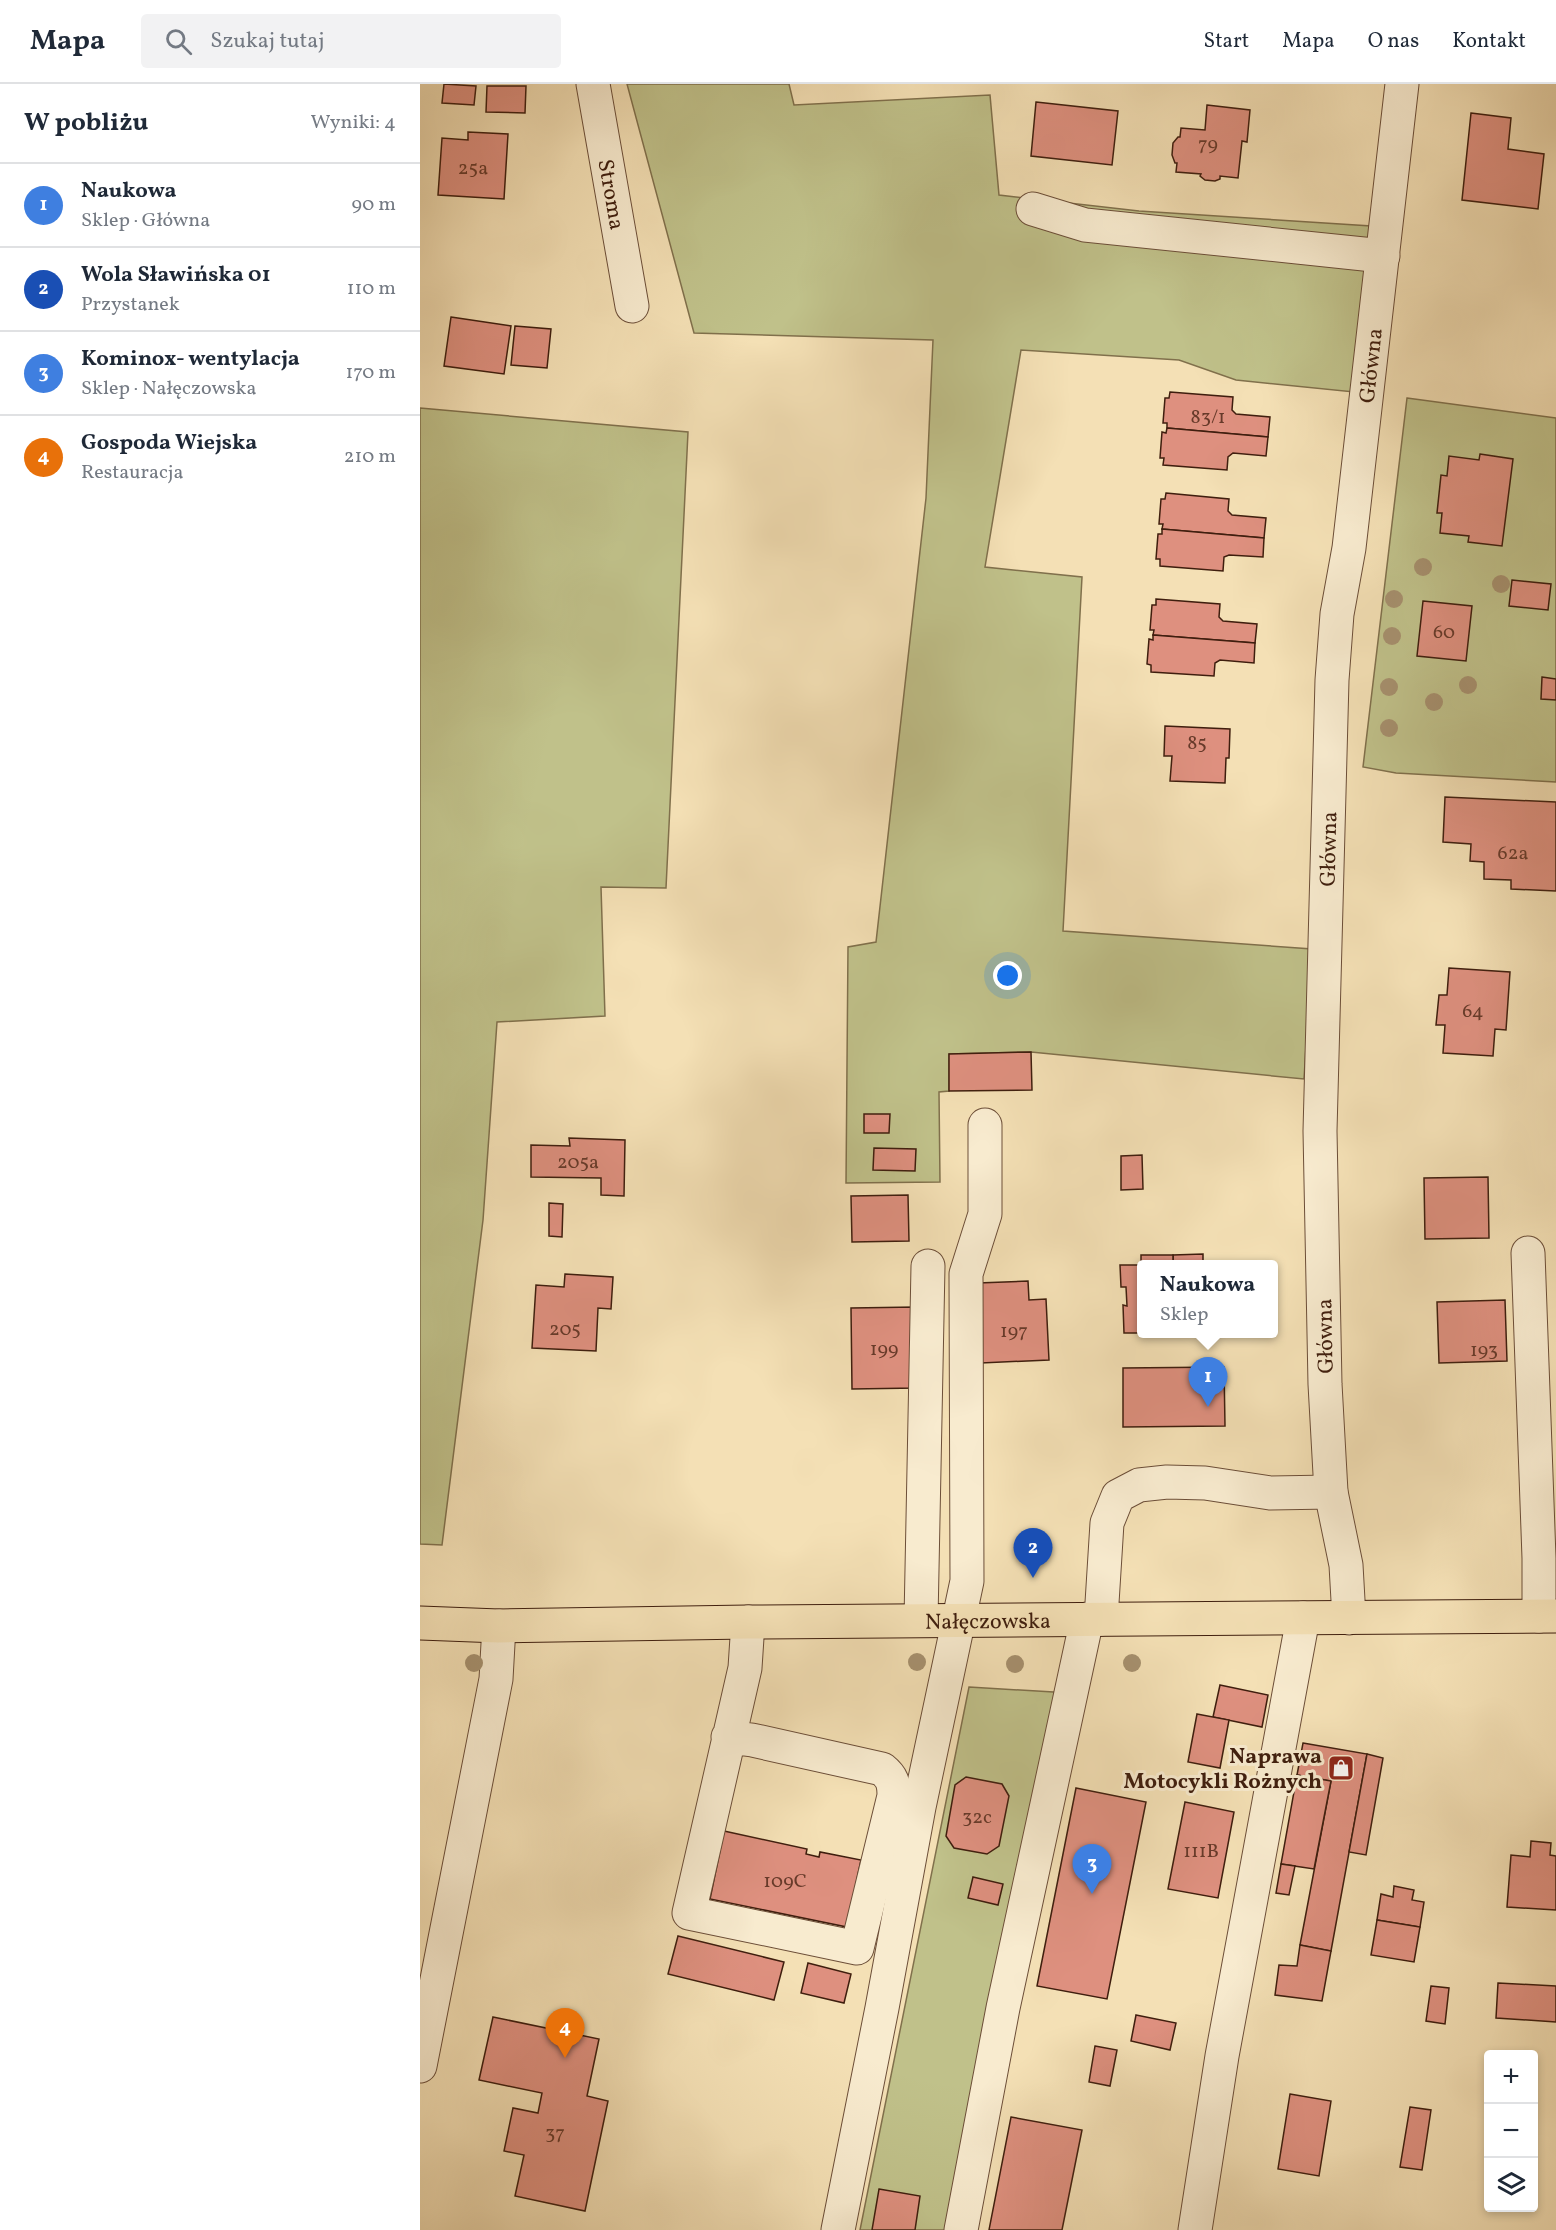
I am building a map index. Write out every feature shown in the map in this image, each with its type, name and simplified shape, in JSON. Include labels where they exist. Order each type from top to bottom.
[{"type":"main road","name":"Nałęczowska","points":[[420,1623],[499,1626],[921,1620],[1547,1616]]},
{"type":"street","name":"Stroma","points":[[593,84],[632,306]]},
{"type":"street","name":"Główna","points":[[1349,1618],[1346,1565],[1331,1492],[1325,1408],[1320,1131],[1332,681],[1337,614],[1349,548],[1402,84]]},
{"type":"street","points":[[1033,209],[1085,225],[1383,256]]},
{"type":"street","points":[[838,2230],[919,1807],[967,1581],[966,1274],[985,1214],[985,1125]]},
{"type":"street","points":[[1528,1253],[1539,1558],[1547,1616]]},
{"type":"street","points":[[921,1620],[928,1266]]},
{"type":"street","points":[[961,2230],[1003,2008],[1094,1619],[1107,1523],[1118,1496],[1139,1485],[1167,1482],[1205,1483],[1270,1493],[1331,1492]]},
{"type":"street","points":[[1194,2230],[1222,2056],[1303,1618]]},
{"type":"street","points":[[728,1737],[752,1740],[882,1769],[889,1774],[894,1783],[894,1796],[857,1948],[689,1913],[728,1737],[745,1668],[748,1622]]},
{"type":"street","points":[[420,2066],[496,1678],[499,1626]]},
{"type":"green space","points":[[627,84],[789,84],[794,105],[990,95],[999,195],[1139,211],[1371,226],[1354,392],[1236,380],[1179,360],[1021,350],[985,567],[1082,577],[1063,931],[1312,949],[1304,1079],[1031,1052],[949,1054],[949,1091],[939,1092],[940,1182],[846,1183],[848,947],[876,942],[926,498],[933,340],[694,333]]},
{"type":"green space","points":[[1407,398],[1556,418],[1556,782],[1396,773],[1363,767]]},
{"type":"green space","points":[[420,408],[688,432],[666,888],[601,887],[605,1016],[497,1022],[483,1220],[442,1545],[420,1544]]},
{"type":"green space","points":[[969,1687],[1070,1693],[965,2230],[860,2230]]},
{"type":"building","points":[[444,84],[476,86],[474,105],[442,103]]},
{"type":"building","points":[[487,86],[526,86],[525,113],[486,112]]},
{"type":"building","points":[[1036,102],[1118,111],[1112,165],[1031,156]]},
{"type":"building","points":[[1207,105],[1250,110],[1247,142],[1242,141],[1238,178],[1220,176],[1220,179],[1215,181],[1205,180],[1200,176],[1201,174],[1176,172],[1177,163],[1172,155],[1173,143],[1180,137],[1181,128],[1205,130]]},
{"type":"building","points":[[1471,113],[1511,118],[1508,149],[1544,154],[1538,209],[1462,200]]},
{"type":"building","points":[[468,132],[508,134],[504,199],[438,195],[442,138],[468,140]]},
{"type":"building","points":[[451,317],[511,326],[504,374],[444,366]]},
{"type":"building","points":[[515,326],[551,329],[547,368],[511,365]]},
{"type":"building","points":[[1170,392],[1233,397],[1232,410],[1236,414],[1270,417],[1268,437],[1167,428],[1167,423],[1163,423],[1165,398],[1169,398]]},
{"type":"building","points":[[1167,428],[1268,437],[1266,456],[1233,453],[1228,457],[1227,470],[1163,465],[1164,458],[1160,458],[1162,432],[1166,433]]},
{"type":"building","points":[[1480,454],[1513,459],[1502,546],[1468,542],[1469,536],[1440,533],[1442,513],[1437,513],[1441,475],[1447,476],[1449,456],[1479,460]]},
{"type":"building","points":[[1166,493],[1229,499],[1228,511],[1232,515],[1266,518],[1264,538],[1162,529],[1163,524],[1159,524],[1161,499],[1165,499]]},
{"type":"building","points":[[1162,529],[1264,538],[1263,557],[1229,555],[1224,557],[1223,571],[1160,566],[1160,559],[1156,559],[1158,534],[1162,534]]},
{"type":"building","points":[[1512,580],[1551,584],[1548,610],[1509,606]]},
{"type":"building","points":[[1156,599],[1220,604],[1219,617],[1223,621],[1257,624],[1255,643],[1153,635],[1154,630],[1150,630],[1152,605],[1156,605]]},
{"type":"building","points":[[1423,601],[1472,606],[1466,661],[1417,656]]},
{"type":"building","points":[[1153,635],[1255,643],[1254,663],[1220,660],[1215,663],[1214,676],[1151,672],[1151,665],[1147,664],[1149,639],[1153,640]]},
{"type":"building","points":[[1542,677],[1556,679],[1556,700],[1541,699]]},
{"type":"building","points":[[1165,726],[1230,729],[1225,783],[1170,781],[1172,756],[1164,756]]},
{"type":"building","points":[[1445,797],[1556,802],[1556,891],[1511,889],[1511,880],[1484,879],[1484,862],[1470,861],[1471,844],[1443,842]]},
{"type":"building","points":[[1449,968],[1510,972],[1506,1030],[1495,1029],[1493,1056],[1443,1053],[1445,1025],[1436,1025],[1439,995],[1447,995]]},
{"type":"building","points":[[1031,1052],[1032,1090],[949,1091],[949,1054]]},
{"type":"building","points":[[864,1114],[890,1114],[889,1133],[864,1133]]},
{"type":"building","points":[[569,1138],[625,1140],[624,1196],[601,1195],[601,1178],[531,1177],[531,1145],[570,1146]]},
{"type":"building","points":[[874,1148],[916,1149],[915,1171],[873,1170]]},
{"type":"building","points":[[1142,1155],[1143,1189],[1121,1190],[1121,1156]]},
{"type":"building","points":[[1488,1177],[1489,1238],[1425,1239],[1424,1178]]},
{"type":"building","points":[[908,1195],[909,1241],[852,1242],[851,1196]]},
{"type":"building","points":[[549,1203],[563,1204],[562,1237],[549,1236]]},
{"type":"building","points":[[1203,1254],[1203,1260],[1173,1260],[1173,1255]]},
{"type":"building","points":[[1141,1255],[1173,1255],[1173,1260],[1141,1260]]},
{"type":"building","points":[[1120,1265],[1137,1265],[1137,1333],[1124,1333],[1123,1305],[1127,1306],[1126,1287],[1121,1287]]},
{"type":"building","points":[[565,1274],[613,1277],[611,1309],[598,1308],[596,1351],[532,1348],[536,1285],[564,1287]]},
{"type":"building","points":[[1028,1281],[1029,1300],[1046,1299],[1049,1360],[981,1363],[978,1283]]},
{"type":"building","points":[[1505,1300],[1507,1361],[1439,1363],[1437,1302]]},
{"type":"building","points":[[916,1307],[917,1388],[852,1389],[851,1308]]},
{"type":"building","points":[[1224,1367],[1225,1426],[1123,1427],[1123,1368]]},
{"type":"building","points":[[1220,1685],[1268,1695],[1262,1727],[1213,1717]]},
{"type":"building","points":[[1197,1714],[1229,1720],[1220,1768],[1188,1762]]},
{"type":"building","points":[[1303,1743],[1367,1754],[1331,1951],[1300,1945],[1331,1781],[1297,1775]]},
{"type":"building","points":[[1367,1754],[1383,1758],[1366,1855],[1349,1852]]},
{"type":"building","points":[[1297,1775],[1331,1781],[1314,1869],[1281,1864]]},
{"type":"building","points":[[966,1777],[1002,1784],[1009,1796],[999,1846],[987,1854],[954,1848],[946,1836],[955,1785]]},
{"type":"building","points":[[1076,1788],[1146,1802],[1107,1999],[1037,1986]]},
{"type":"building","points":[[1185,1802],[1234,1812],[1218,1898],[1168,1889]]},
{"type":"building","points":[[724,1831],[807,1849],[806,1854],[819,1857],[820,1852],[861,1860],[847,1927],[710,1899]]},
{"type":"building","points":[[1531,1841],[1551,1843],[1550,1855],[1556,1856],[1556,1910],[1507,1907],[1511,1855],[1530,1857]]},
{"type":"building","points":[[1281,1864],[1295,1866],[1289,1895],[1276,1893]]},
{"type":"building","points":[[973,1877],[1003,1884],[998,1905],[968,1898]]},
{"type":"building","points":[[1394,1886],[1414,1890],[1412,1900],[1424,1902],[1420,1927],[1377,1920],[1381,1894],[1393,1897]]},
{"type":"building","points":[[1377,1920],[1420,1927],[1414,1962],[1371,1955]]},
{"type":"building","points":[[678,1936],[784,1962],[774,2000],[668,1974]]},
{"type":"building","points":[[1300,1945],[1331,1951],[1322,2001],[1275,1995],[1279,1965],[1297,1966]]},
{"type":"building","points":[[808,1963],[851,1974],[844,2003],[801,1993]]},
{"type":"building","points":[[1498,1983],[1556,1986],[1556,2022],[1496,2018]]},
{"type":"building","points":[[1431,1986],[1449,1988],[1445,2024],[1426,2021]]},
{"type":"building","points":[[1136,2015],[1176,2023],[1170,2050],[1131,2041]]},
{"type":"building","points":[[493,2017],[599,2039],[587,2096],[608,2101],[585,2211],[515,2196],[524,2155],[504,2151],[513,2108],[538,2113],[542,2093],[479,2080]]},
{"type":"building","points":[[1095,2046],[1117,2050],[1110,2086],[1089,2082]]},
{"type":"building","points":[[1290,2094],[1331,2101],[1319,2176],[1278,2169]]},
{"type":"building","points":[[1410,2107],[1431,2110],[1422,2170],[1400,2167]]},
{"type":"building","points":[[1011,2117],[1082,2130],[1062,2230],[989,2230]]},
{"type":"building","points":[[879,2189],[920,2196],[915,2230],[872,2230]]},
{"type":"place","name":"Naukowa","points":[[1208,1407]]},
{"type":"place","name":"Wola Sławińska 01","points":[[1033,1578]]},
{"type":"place","name":"Naprawa Motocykli Rożnych","points":[[1341,1768]]},
{"type":"place","name":"Kominox- wentylacja","points":[[1092,1894]]},
{"type":"place","name":"Gospoda Wiejska","points":[[565,2058]]}]
